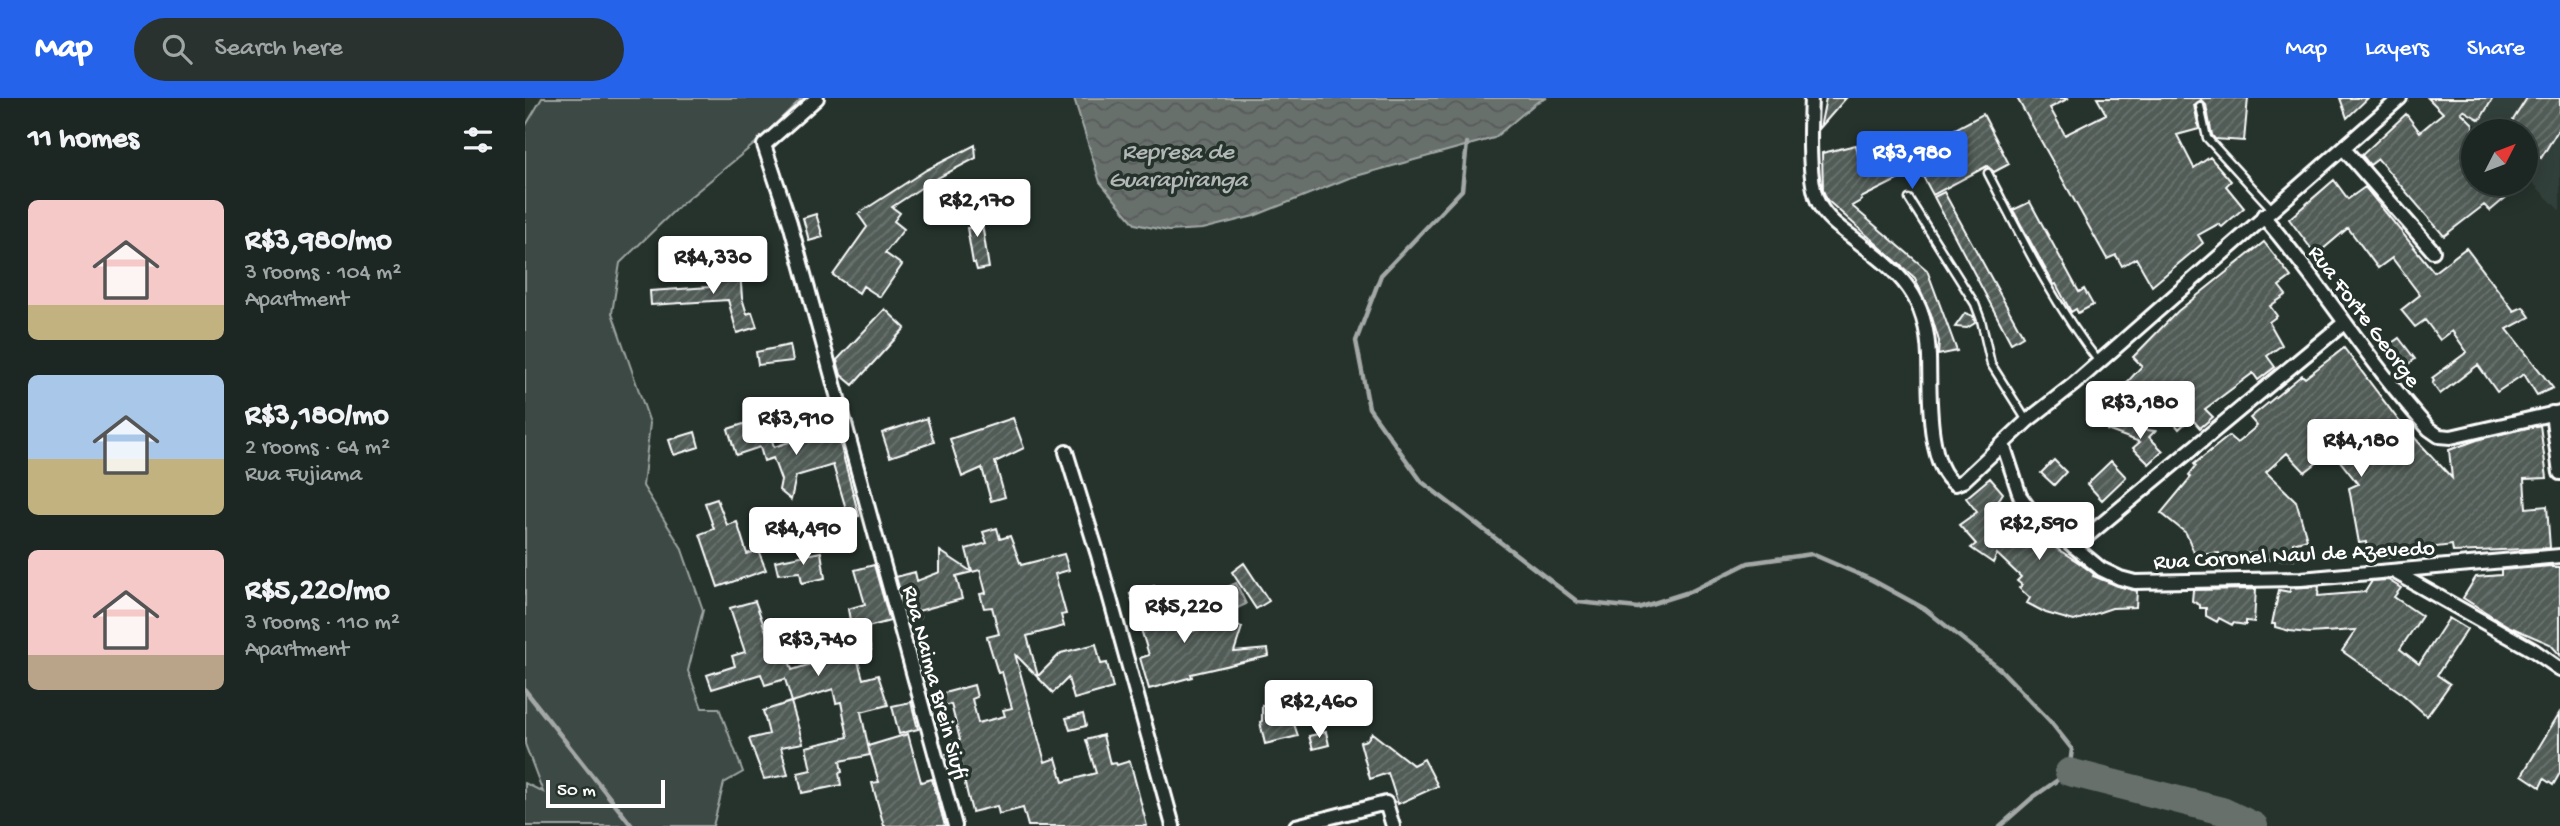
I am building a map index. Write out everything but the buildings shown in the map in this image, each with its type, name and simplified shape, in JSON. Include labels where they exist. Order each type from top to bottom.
[{"type":"street","name":"Rua Naima Brein Siufi","points":[[817,98],[764,145],[790,223],[955,826]]},
{"type":"street","points":[[1811,98],[1809,130],[1818,202],[1836,225],[1898,273],[1913,293],[1929,350],[1930,412],[1934,440],[1940,463],[1947,477],[1955,484],[1960,483],[2027,421],[2099,362],[2400,98]]},
{"type":"street","points":[[2344,149],[2433,251]]},
{"type":"street","name":"Rua Forte George","points":[[2267,213],[2282,239],[2344,323],[2421,421],[2439,436],[2451,438],[2556,413]]},
{"type":"street","points":[[2074,547],[2344,323]]},
{"type":"street","points":[[2556,413],[2560,474]]},
{"type":"street","name":"Rua Coronel Naul de Azevedo","points":[[2003,443],[2020,496],[2030,510],[2101,569],[2135,583],[2301,579],[2560,556]]},
{"type":"street","points":[[1066,452],[1098,555],[1173,826]]},
{"type":"street","points":[[2393,570],[2533,650],[2560,669]]},
{"type":"street","points":[[1296,826],[1386,803],[1393,826]]},
{"type":"lane","points":[[2200,106],[2207,138],[2267,213]]},
{"type":"lane","points":[[1987,173],[2021,238],[2084,343],[2099,362]]},
{"type":"lane","points":[[1909,199],[1975,304],[1991,364],[2027,421]]},
{"type":"shaded area","points":[[542,98],[802,98],[758,141],[678,207],[620,263],[612,313],[650,423],[643,486],[681,547],[703,610],[688,671],[702,708],[719,708],[743,772],[724,783],[713,826],[525,826],[525,783],[543,792],[525,744],[525,127]]},
{"type":"shaded area","points":[[2450,98],[2560,98],[2560,211],[2538,188],[2538,119],[2470,119]]},
{"type":"water","name":"Represa de Guarapiranga","points":[[1074,98],[1547,98],[1537,102],[1494,138],[1349,178],[1254,216],[1203,229],[1168,231],[1135,224],[1100,182]]},
{"type":"water","points":[[1236,583],[1246,604],[1228,615],[1222,599],[1211,604],[1211,609],[1206,614],[1196,609],[1195,605],[1200,599]]},
{"type":"waterway","points":[[1467,143],[1462,190],[1381,275],[1356,341],[1369,408],[1422,482],[1578,602],[1638,608],[1692,591],[1748,563],[1812,554],[1872,580],[1925,609],[2001,670],[2050,721],[2072,749],[2069,772],[2032,798],[2000,826]]},
{"type":"waterway","points":[[525,690],[632,826]]},
{"type":"waterway","points":[[2069,772],[2222,811],[2254,826]]}]
